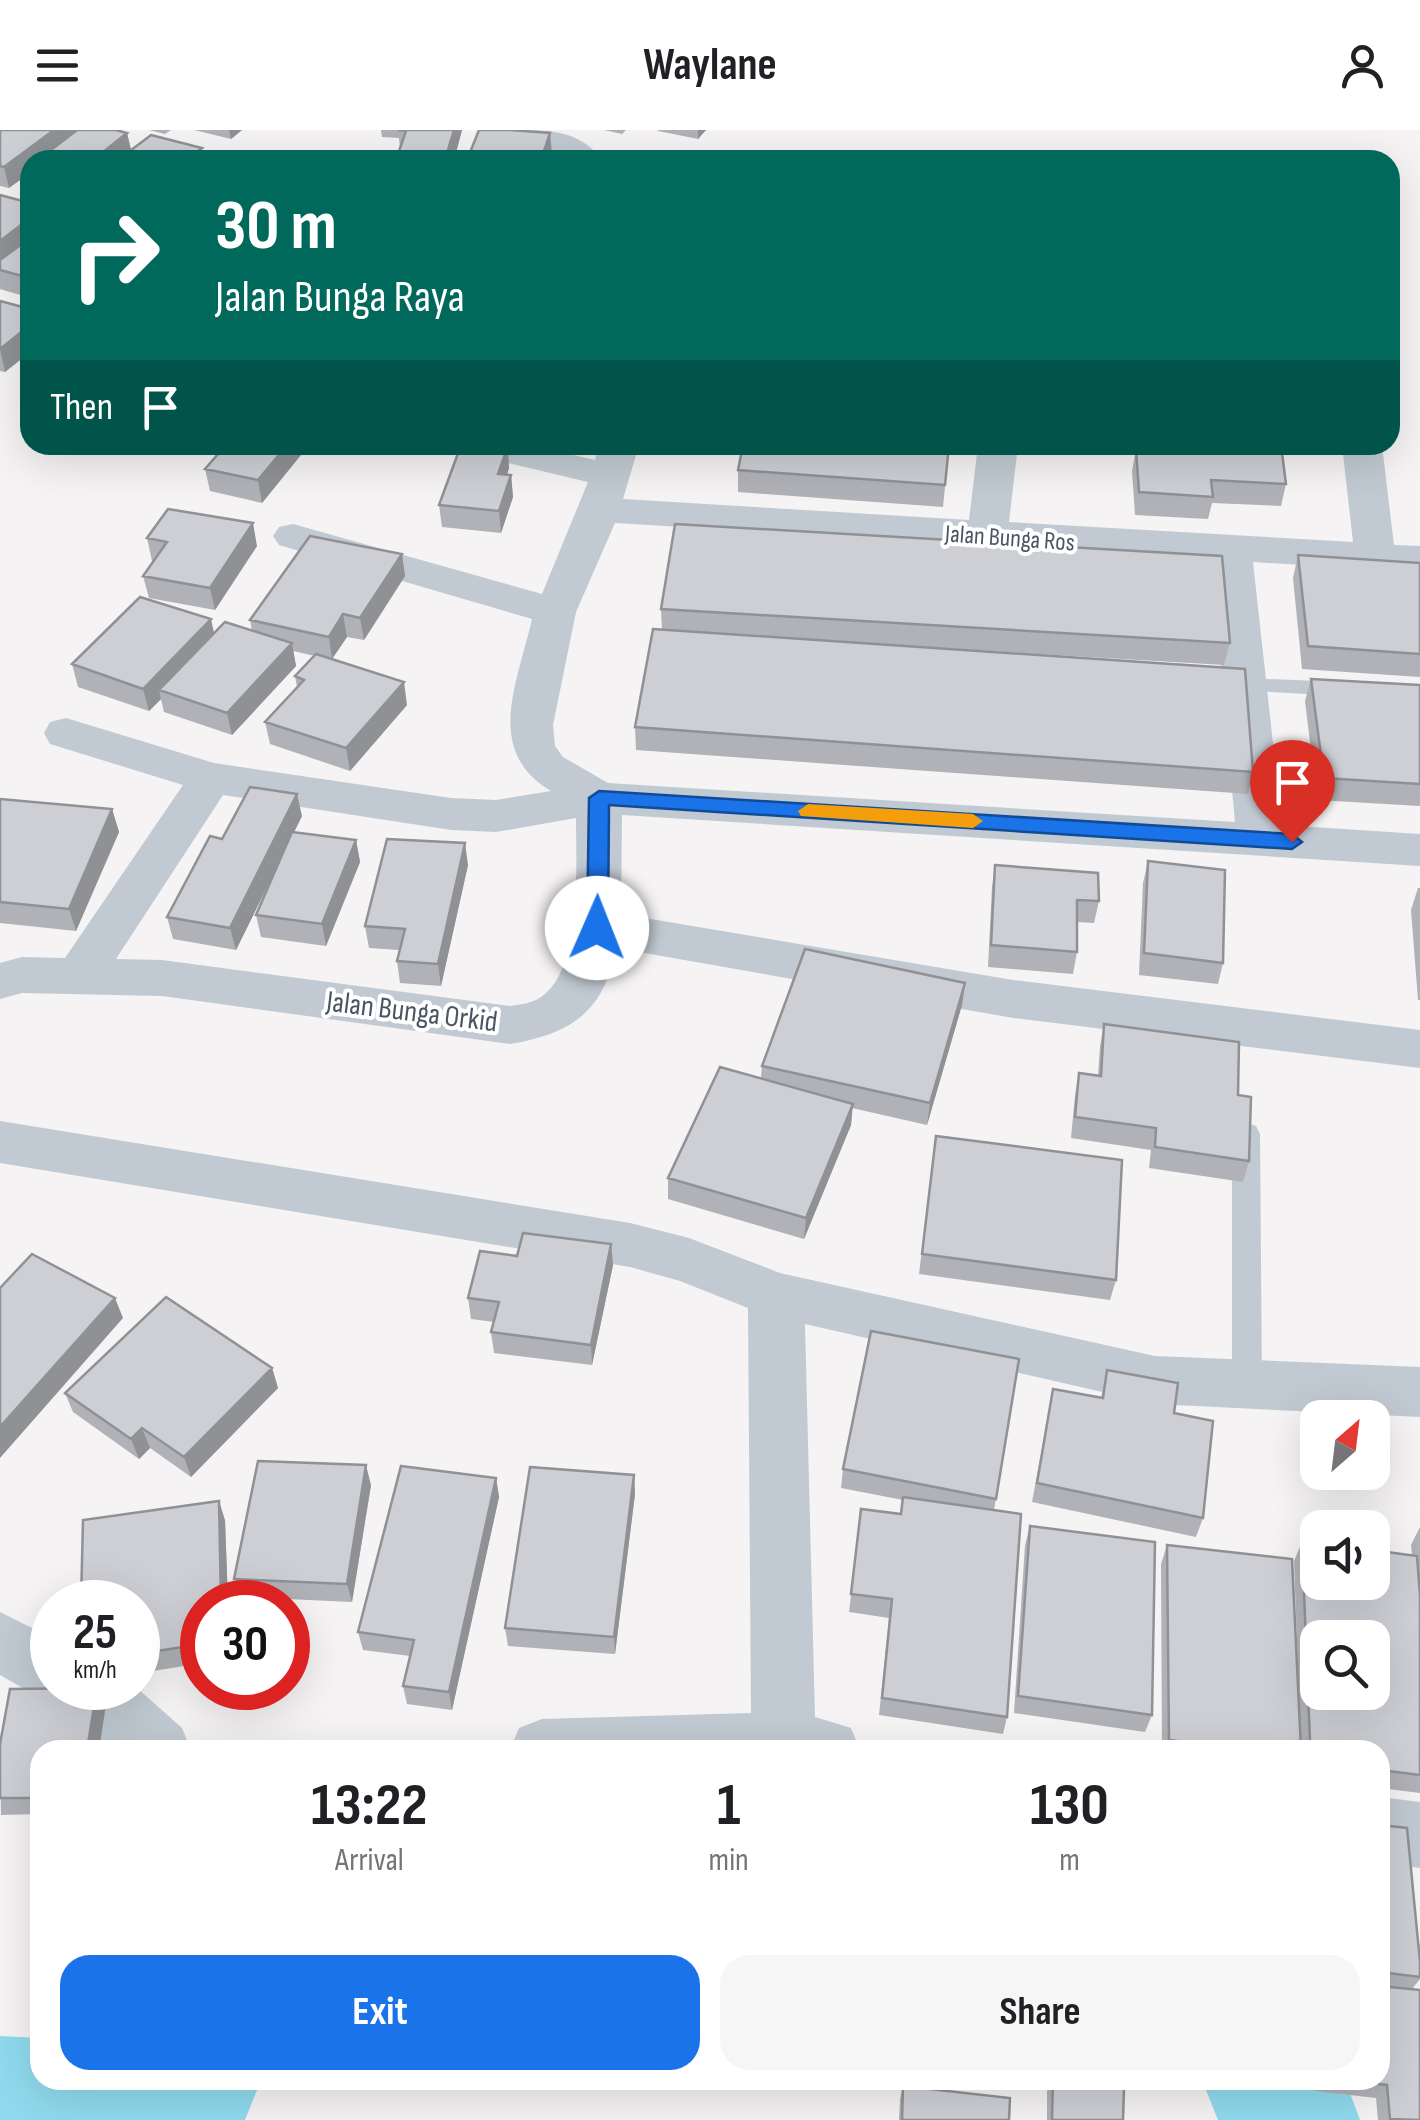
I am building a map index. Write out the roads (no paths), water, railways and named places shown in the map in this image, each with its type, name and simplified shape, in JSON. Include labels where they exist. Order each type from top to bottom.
[{"type":"street","points":[[530,130],[573,150]]},
{"type":"street","name":"Jalan Bunga Ros","points":[[520,455],[609,477],[987,535],[1420,559]]},
{"type":"street","points":[[987,535],[997,455]]},
{"type":"street","points":[[1363,455],[1376,556]]},
{"type":"street","points":[[599,798],[547,768],[533,748],[534,706],[555,612],[609,477]]},
{"type":"street","points":[[293,536],[555,612]]},
{"type":"street","points":[[1231,550],[1260,840]]},
{"type":"street","points":[[66,733],[211,778],[451,814],[496,816],[599,798],[1420,850]]},
{"type":"street","points":[[80,974],[211,778]]},
{"type":"street","name":"Jalan Bunga Orkid","points":[[0,981],[22,975],[162,978],[510,1024],[543,1020],[571,998],[581,982],[597,928],[599,798]]},
{"type":"street","points":[[597,928],[1013,999],[1420,1049]]},
{"type":"street","points":[[0,1142],[630,1246],[689,1261],[776,1296],[870,1313],[1155,1380],[1420,1392]]},
{"type":"street","points":[[776,1296],[806,1740]]},
{"type":"street","points":[[0,1641],[30,1658]]},
{"type":"street","points":[[116,1710],[148,1740]]},
{"type":"street","points":[[1390,1832],[1420,1836]]},
{"type":"lane","points":[[1244,685],[1361,689]]},
{"type":"lane","points":[[1246,1113],[1246,1382]]},
{"type":"waterway","points":[[0,2101],[74,2104],[146,2090]]},
{"type":"waterway","points":[[1277,2090],[1289,2101],[1295,2120]]}]
